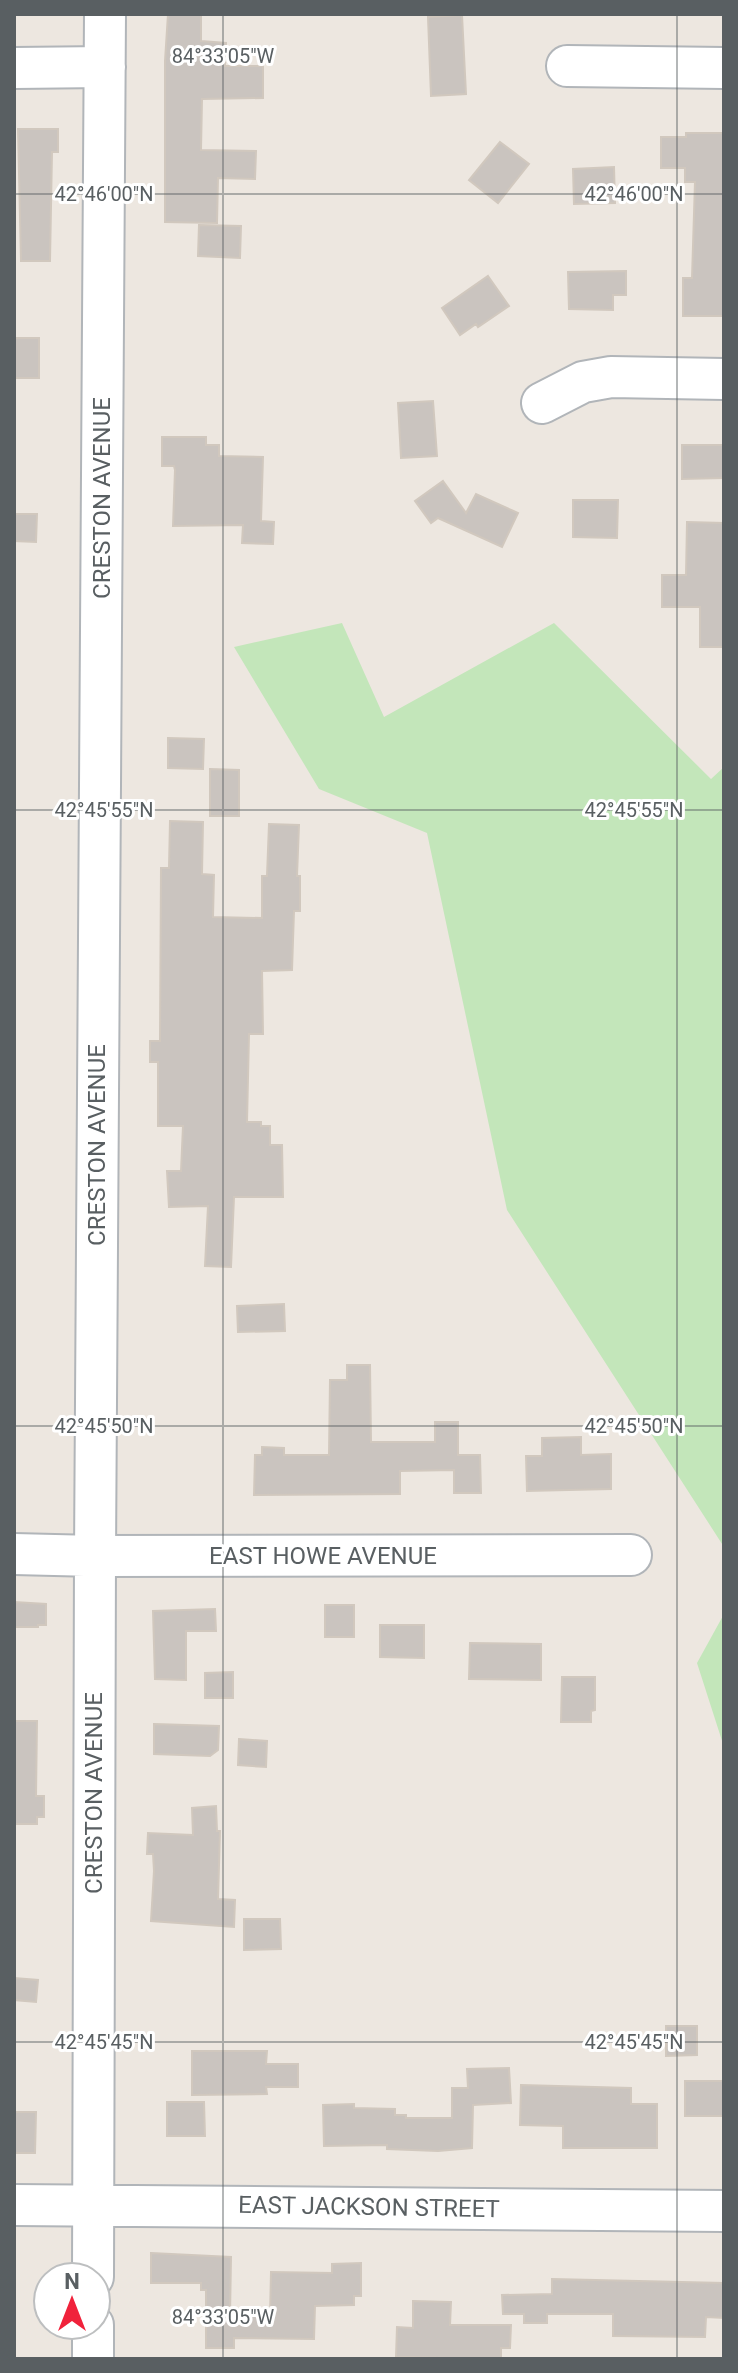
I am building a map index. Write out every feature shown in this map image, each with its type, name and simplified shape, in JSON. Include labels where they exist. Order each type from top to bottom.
[{"type":"street","name":"CRESTON AVENUE","points":[[93,2261],[105,14]]},
{"type":"street","points":[[567,66],[724,68]]},
{"type":"street","points":[[14,68],[105,67]]},
{"type":"street","points":[[542,403],[583,382],[611,377],[724,379]]},
{"type":"street","name":"EAST HOWE AVENUE","points":[[14,1554],[631,1555]]},
{"type":"street","name":"EAST JACKSON STREET","points":[[14,2205],[724,2211]]},
{"type":"green space","points":[[342,623],[384,717],[554,623],[711,779],[724,767],[724,1547],[507,1210],[427,833],[319,789],[234,647]]},
{"type":"green space","points":[[724,1614],[724,1747],[697,1663]]},
{"type":"building","points":[[168,14],[201,14],[201,41],[226,43],[225,66],[263,66],[263,98],[202,99],[201,150],[256,151],[255,179],[218,178],[217,223],[165,222]]},
{"type":"building","points":[[462,15],[466,94],[431,96],[428,17]]},
{"type":"building","points":[[18,129],[58,129],[58,152],[52,152],[50,261],[21,261]]},
{"type":"building","points":[[686,133],[724,133],[724,316],[683,316],[683,278],[692,278],[695,182],[685,182],[685,168],[661,168],[661,137],[686,137]]},
{"type":"building","points":[[500,142],[529,164],[498,203],[469,180]]},
{"type":"building","points":[[614,167],[615,203],[574,204],[573,169]]},
{"type":"building","points":[[199,225],[241,226],[240,258],[198,256]]},
{"type":"building","points":[[626,271],[626,295],[613,295],[613,310],[569,309],[568,272]]},
{"type":"building","points":[[488,276],[509,306],[460,335],[442,308]]},
{"type":"building","points":[[14,338],[39,338],[39,378],[14,378]]},
{"type":"building","points":[[433,401],[437,456],[401,458],[398,403]]},
{"type":"building","points":[[162,437],[206,437],[206,445],[219,445],[219,456],[263,457],[261,521],[274,522],[273,544],[242,543],[243,525],[173,526],[175,470],[174,466],[162,466]]},
{"type":"building","points":[[682,445],[724,445],[724,478],[682,479]]},
{"type":"building","points":[[443,481],[466,513],[476,494],[518,513],[502,547],[438,518],[431,523],[415,501]]},
{"type":"building","points":[[573,500],[618,500],[617,538],[573,537]]},
{"type":"building","points":[[14,514],[37,514],[36,542],[14,541]]},
{"type":"building","points":[[687,522],[724,523],[724,647],[700,647],[700,607],[662,607],[662,575],[686,575]]},
{"type":"building","points":[[168,738],[204,739],[203,769],[168,768]]},
{"type":"building","points":[[210,769],[239,770],[239,816],[210,816]]},
{"type":"building","points":[[170,821],[203,822],[202,874],[214,875],[213,917],[262,918],[262,876],[267,876],[269,824],[299,825],[297,876],[300,876],[300,911],[294,911],[292,970],[262,971],[263,1034],[249,1034],[247,1122],[270,1126],[270,1145],[282,1145],[283,1197],[234,1197],[231,1267],[205,1266],[208,1206],[169,1207],[167,1171],[181,1171],[183,1126],[158,1126],[158,1062],[150,1062],[150,1041],[160,1041],[161,868],[169,868]]},
{"type":"building","points":[[284,1304],[285,1331],[238,1332],[237,1306]]},
{"type":"building","points":[[347,1365],[370,1365],[371,1442],[435,1442],[435,1422],[458,1422],[458,1455],[480,1455],[481,1493],[454,1493],[454,1470],[400,1471],[400,1494],[254,1495],[255,1455],[262,1455],[262,1447],[284,1448],[284,1455],[329,1455],[330,1380],[347,1380]]},
{"type":"building","points":[[581,1437],[581,1455],[611,1454],[611,1489],[527,1491],[526,1456],[542,1456],[542,1438]]},
{"type":"building","points":[[14,1602],[46,1604],[46,1625],[14,1627]]},
{"type":"building","points":[[325,1605],[354,1605],[354,1637],[325,1637]]},
{"type":"building","points":[[215,1609],[216,1631],[186,1631],[186,1680],[155,1679],[153,1611]]},
{"type":"building","points":[[380,1625],[424,1625],[424,1658],[380,1657]]},
{"type":"building","points":[[470,1643],[541,1644],[541,1680],[469,1679]]},
{"type":"building","points":[[233,1672],[233,1698],[205,1698],[205,1673]]},
{"type":"building","points":[[562,1677],[595,1677],[595,1710],[591,1711],[591,1722],[561,1722]]},
{"type":"building","points":[[14,1721],[37,1721],[36,1796],[44,1796],[44,1817],[37,1817],[37,1824],[14,1824]]},
{"type":"building","points":[[154,1724],[219,1726],[218,1750],[210,1756],[154,1754]]},
{"type":"building","points":[[239,1739],[267,1741],[266,1767],[238,1765]]},
{"type":"building","points":[[216,1806],[217,1831],[220,1831],[218,1899],[235,1900],[234,1927],[151,1921],[154,1871],[153,1854],[147,1854],[148,1833],[193,1835],[192,1808]]},
{"type":"building","points":[[244,1919],[280,1919],[281,1949],[244,1950]]},
{"type":"building","points":[[14,1978],[38,1980],[36,2002],[14,2000]]},
{"type":"building","points":[[666,2026],[697,2026],[697,2055],[666,2056]]},
{"type":"building","points":[[192,2051],[267,2051],[266,2064],[298,2064],[298,2087],[266,2087],[267,2094],[192,2095]]},
{"type":"building","points":[[509,2068],[511,2103],[473,2105],[472,2148],[438,2151],[387,2149],[387,2145],[324,2146],[323,2105],[354,2104],[354,2108],[395,2109],[395,2115],[406,2115],[406,2118],[452,2118],[452,2088],[468,2088],[467,2069]]},
{"type":"building","points":[[685,2081],[724,2081],[724,2116],[685,2116]]},
{"type":"building","points":[[521,2085],[631,2088],[631,2104],[657,2104],[657,2148],[563,2148],[563,2126],[520,2125]]},
{"type":"building","points":[[167,2102],[204,2102],[205,2136],[167,2136]]},
{"type":"building","points":[[14,2112],[36,2112],[35,2153],[14,2153]]},
{"type":"building","points":[[151,2253],[231,2257],[230,2316],[270,2316],[271,2272],[332,2273],[332,2264],[361,2263],[361,2296],[354,2296],[354,2305],[315,2306],[314,2339],[234,2338],[234,2348],[206,2348],[206,2290],[201,2290],[201,2283],[151,2283]]},
{"type":"building","points":[[552,2279],[724,2283],[724,2318],[706,2317],[705,2337],[613,2336],[613,2314],[547,2314],[547,2323],[524,2323],[524,2314],[503,2314],[502,2295],[552,2294]]},
{"type":"building","points":[[413,2301],[451,2302],[450,2325],[511,2325],[510,2348],[501,2348],[501,2359],[396,2357],[397,2327],[413,2328]]}]
